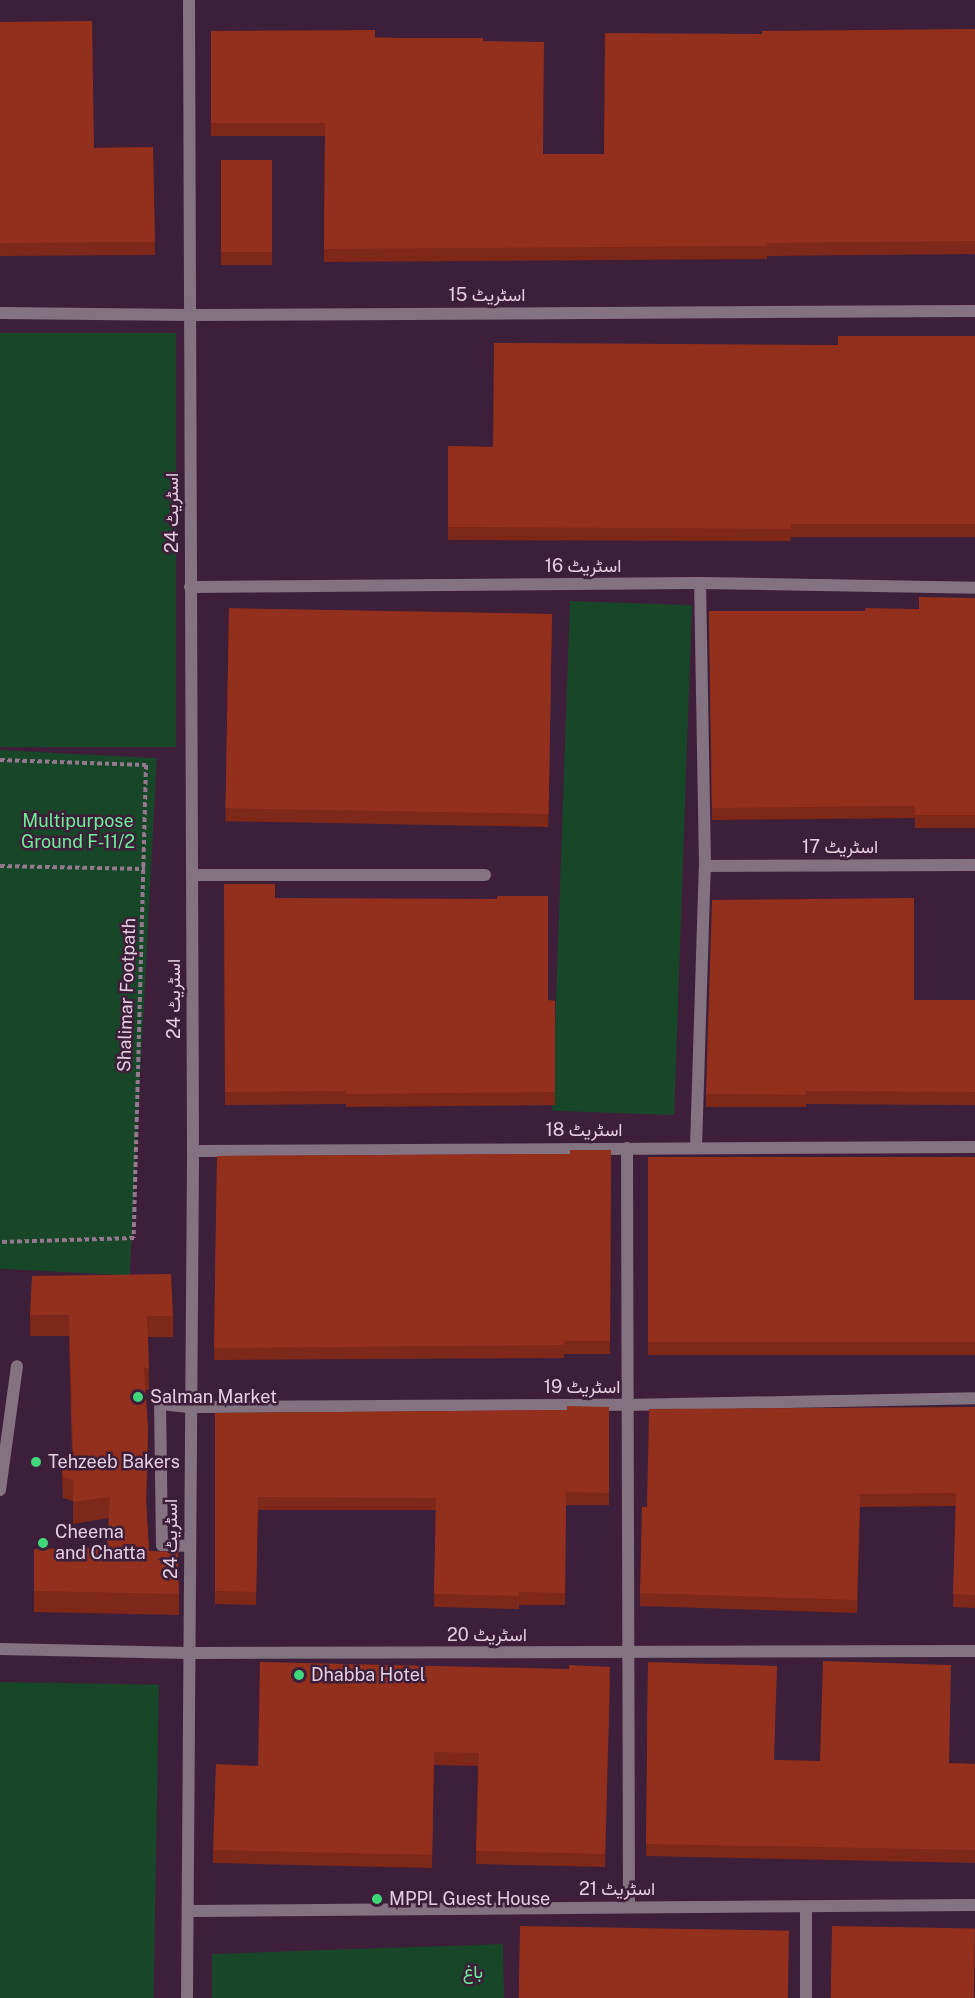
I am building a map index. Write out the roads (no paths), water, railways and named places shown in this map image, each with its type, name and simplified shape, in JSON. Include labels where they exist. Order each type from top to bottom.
[{"type":"street","name":"اسٹریٹ 24","points":[[187,1998],[189,1407],[193,1151],[189,0]]},
{"type":"street","name":"اسٹریٹ 15","points":[[0,313],[190,315],[975,311]]},
{"type":"street","name":"اسٹریٹ 16","points":[[190,587],[700,583],[975,588]]},
{"type":"street","points":[[696,1147],[705,866],[700,583]]},
{"type":"street","name":"اسٹریٹ 17","points":[[705,866],[975,864]]},
{"type":"street","points":[[192,875],[485,875]]},
{"type":"street","name":"اسٹریٹ 18","points":[[193,1151],[975,1147]]},
{"type":"street","points":[[627,1148],[626,1405],[630,1906]]},
{"type":"street","points":[[0,1490],[17,1366]]},
{"type":"street","name":"اسٹریٹ 19","points":[[189,1546],[162,1545],[160,1404],[189,1407],[626,1405],[975,1398]]},
{"type":"street","name":"اسٹریٹ 20","points":[[0,1649],[189,1653],[975,1651]]},
{"type":"street","name":"اسٹریٹ 21","points":[[188,1911],[975,1905]]},
{"type":"street","points":[[806,1908],[806,1998]]},
{"type":"place","name":"Salman Market","points":[[138,1397]]},
{"type":"place","name":"Tehzeeb Bakers","points":[[36,1462]]},
{"type":"place","name":"Cheema and Chatta","points":[[43,1543]]},
{"type":"place","name":"Dhabba Hotel","points":[[299,1675]]},
{"type":"place","name":"MPPL Guest House","points":[[377,1899]]},
{"type":"park label","name":"Multipurpose Ground F-11/2","points":[[78,832]]},
{"type":"park label","name":"باغ","points":[[473,1972]]}]
